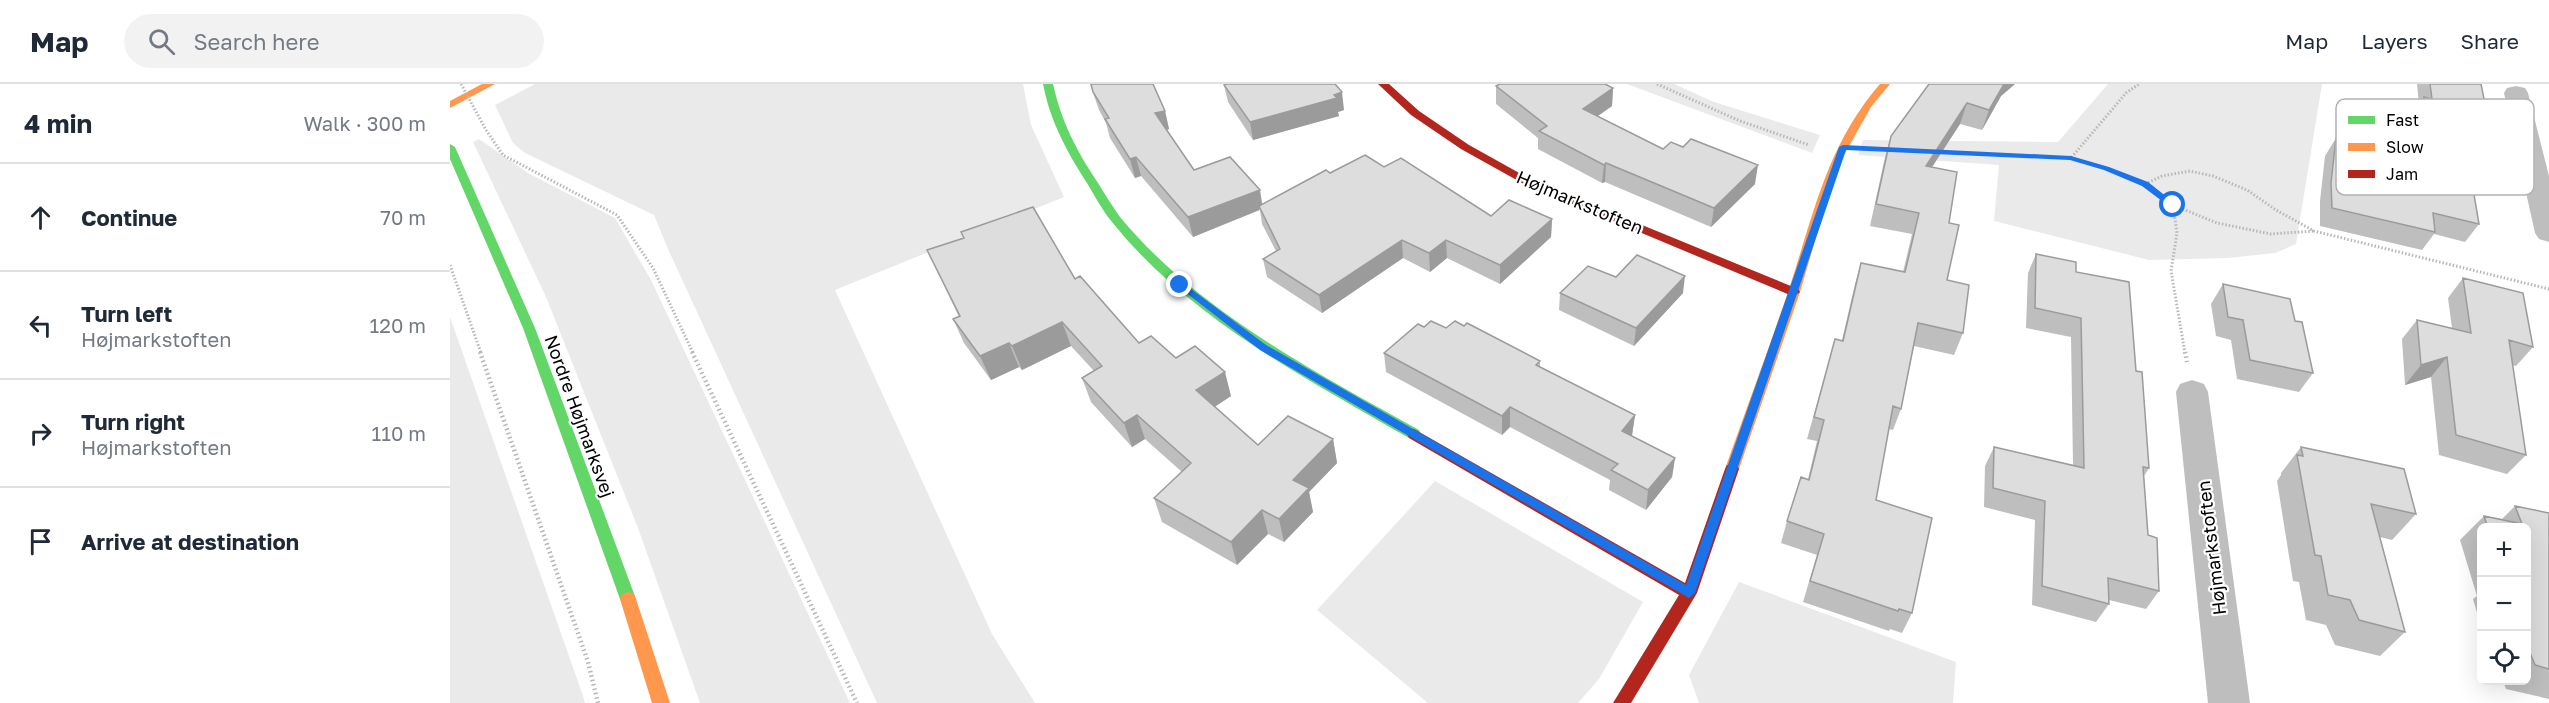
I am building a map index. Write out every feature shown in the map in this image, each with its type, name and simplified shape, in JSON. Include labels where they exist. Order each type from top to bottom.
[{"type":"main road","points":[[450,92],[466,84]]},
{"type":"main road","points":[[450,105],[490,84]]},
{"type":"main road","points":[[1048,84],[1052,107],[1078,164],[1119,223],[1180,285],[1263,347],[1689,593]]},
{"type":"main road","name":"Højmarkstoften","points":[[1383,84],[1415,113],[1465,147],[1526,181],[1794,292]]},
{"type":"main road","points":[[1625,702],[1689,593],[1794,292],[1840,151],[1871,98],[1885,84]]},
{"type":"main road","name":"Nordre Højmarksvej","points":[[451,149],[529,328],[622,582],[661,703]]},
{"type":"street","points":[[2516,93],[2517,99]]},
{"type":"street","points":[[2534,169],[2549,233]]},
{"type":"street","name":"Højmarkstoften","points":[[2193,392],[2229,703]]},
{"type":"path","points":[[461,84],[502,155],[617,215],[653,268],[857,703]]},
{"type":"path","points":[[1657,84],[1740,121],[1840,151],[1900,150]]},
{"type":"path","points":[[2071,158],[2126,93],[2139,84]]},
{"type":"path","points":[[1934,152],[2071,158],[2106,168],[2145,184],[2173,205],[2217,223],[2271,234],[2314,231]]},
{"type":"path","points":[[2145,184],[2162,176],[2190,171],[2213,176],[2247,190],[2276,210],[2314,231],[2549,289]]},
{"type":"path","points":[[2173,205],[2177,233],[2171,271],[2193,392]]},
{"type":"path","points":[[450,265],[588,662],[598,703]]},
{"type":"shaded area","points":[[535,84],[1023,84],[1031,125],[1064,197],[835,290],[992,634],[1035,703],[877,703],[654,215],[525,153],[513,143],[495,105]]},
{"type":"shaded area","points":[[1627,84],[1674,84],[1714,102],[1820,135],[1812,153]]},
{"type":"shaded area","points":[[2108,84],[2322,84],[2296,244],[2275,253],[2228,258],[2149,260],[1994,221],[1999,165],[1858,155],[1863,140],[2058,142]]},
{"type":"shaded area","points":[[479,139],[528,173],[615,218],[651,280],[850,703],[700,703],[638,528],[546,297],[473,142]]},
{"type":"shaded area","points":[[450,317],[583,696],[585,703],[450,703]]},
{"type":"shaded area","points":[[1435,481],[1643,602],[1599,679],[1578,703],[1428,703],[1317,610]]},
{"type":"shaded area","points":[[1739,582],[1956,662],[1953,703],[1699,703],[1689,675]]},
{"type":"building","points":[[1091,84],[1153,84],[1165,111],[1155,113],[1194,170],[1230,157],[1260,190],[1188,217],[1136,157],[1130,159],[1105,119],[1109,118],[1093,92]]},
{"type":"building","points":[[1335,84],[1342,92],[1334,95],[1337,98],[1250,122],[1224,85]]},
{"type":"building","points":[[1500,84],[1605,84],[1613,88],[1583,109],[1663,149],[1671,142],[1683,147],[1691,139],[1758,165],[1714,208],[1606,163],[1604,165],[1539,131],[1547,126],[1496,86]]},
{"type":"building","points":[[1929,84],[2004,84],[1989,110],[1967,103],[1926,166],[1957,172],[1949,223],[1959,225],[1947,280],[1969,285],[1963,333],[1918,323],[1901,409],[1893,406],[1876,500],[1932,518],[1912,613],[1899,609],[1898,611],[1810,581],[1824,534],[1787,521],[1801,477],[1809,480],[1824,420],[1814,417],[1835,339],[1843,341],[1861,263],[1905,272],[1919,213],[1876,204],[1891,136]]},
{"type":"building","points":[[2430,84],[2481,84],[2484,99],[2432,99]]},
{"type":"building","points":[[2336,138],[2336,195],[2474,195],[2479,224],[2433,213],[2435,232],[2332,208],[2331,183]]},
{"type":"building","points":[[1365,155],[1384,167],[1401,158],[1491,216],[1509,200],[1552,219],[1500,265],[1446,240],[1429,253],[1402,240],[1319,295],[1263,259],[1280,249],[1259,206],[1326,170],[1330,173]]},
{"type":"building","points":[[1033,207],[1075,279],[1080,276],[1139,343],[1151,336],[1176,358],[1195,346],[1225,372],[1196,390],[1258,445],[1288,416],[1333,439],[1293,480],[1309,488],[1279,519],[1262,510],[1231,542],[1154,498],[1191,463],[1137,415],[1124,423],[1082,378],[1102,366],[1062,322],[1012,346],[1009,343],[980,356],[953,319],[960,316],[927,250],[964,238],[961,232]]},
{"type":"building","points":[[2036,254],[2076,262],[2076,272],[2129,282],[2136,371],[2142,372],[2149,468],[2143,467],[2148,535],[2157,538],[2159,591],[2108,578],[2109,604],[2042,586],[2045,501],[1993,488],[1994,447],[2084,468],[2081,318],[2035,308]]},
{"type":"building","points":[[1637,255],[1685,276],[1636,328],[1560,293],[1588,266],[1616,277]]},
{"type":"building","points":[[2463,278],[2523,293],[2533,347],[2509,340],[2526,455],[2456,435],[2447,357],[2421,365],[2417,320],[2471,333]]},
{"type":"building","points":[[2223,284],[2290,299],[2295,321],[2302,322],[2313,373],[2250,360],[2243,320],[2228,317]]},
{"type":"building","points":[[1431,321],[1446,328],[1455,321],[1464,326],[1467,323],[1540,361],[1536,365],[1635,415],[1622,431],[1675,458],[1648,490],[1611,470],[1618,464],[1510,407],[1502,416],[1384,353],[1418,324],[1424,327]]},
{"type":"building","points":[[2301,447],[2404,469],[2416,514],[2371,504],[2405,632],[2359,620],[2350,600],[2328,595],[2321,556],[2315,555],[2297,455],[2303,456]]},
{"type":"building","points":[[2515,506],[2549,513],[2549,669],[2535,665],[2531,655],[2531,523],[2522,523]]},
{"type":"building","points":[[2484,516],[2517,523],[2486,523]]},
{"type":"traffic: fast","points":[[1048,84],[1065,137],[1079,162],[1113,215],[1151,257],[1220,315],[1257,341],[1414,434]]},
{"type":"traffic: fast","points":[[450,147],[529,328],[628,599]]},
{"type":"traffic: slow","points":[[450,105],[490,84]]},
{"type":"traffic: slow","points":[[1732,469],[1794,292],[1828,182],[1851,129],[1885,84]]},
{"type":"traffic: slow","points":[[628,599],[661,703]]},
{"type":"traffic: jam","points":[[1383,84],[1415,113],[1465,147],[1526,181],[1794,292]]},
{"type":"traffic: jam","points":[[1414,434],[1689,593]]},
{"type":"traffic: jam","points":[[1622,703],[1689,593],[1732,469]]},
{"type":"route","points":[[1180,285],[1263,347],[1689,593],[1794,292],[1838,155],[1843,147],[2071,158],[2106,168],[2145,184],[2173,205]]}]
